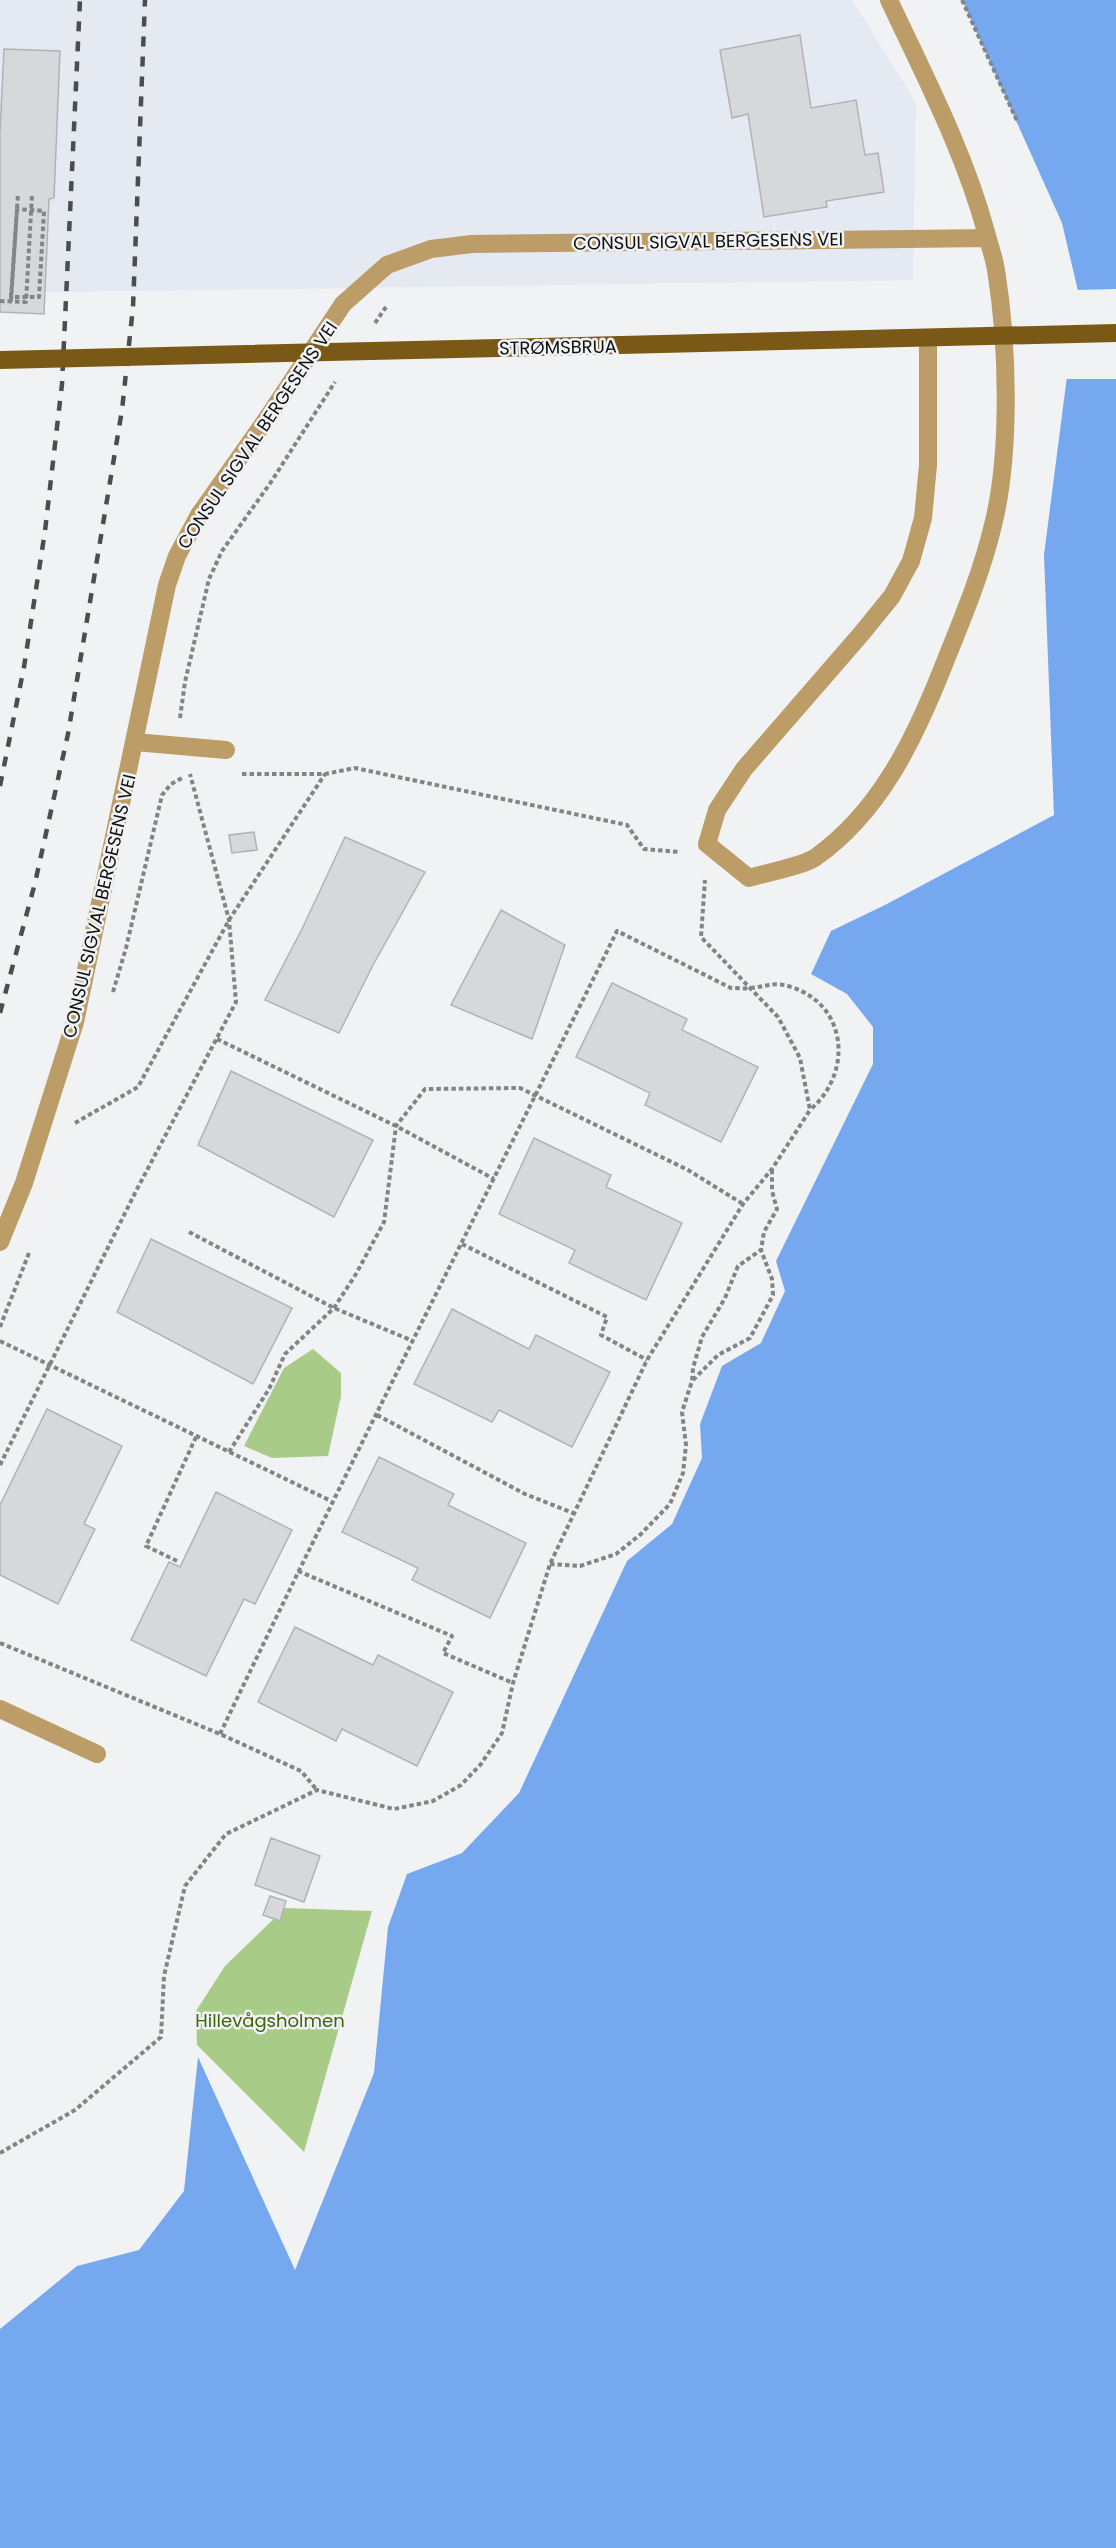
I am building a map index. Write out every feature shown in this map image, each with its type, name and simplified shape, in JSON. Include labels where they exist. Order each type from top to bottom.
[{"type":"main road","name":"STRØMSBRUA","points":[[0,360],[1116,333]]},
{"type":"street","points":[[889,0],[938,104],[976,194],[996,268],[1005,339],[1003,463],[994,523],[978,580],[922,718],[888,780],[860,819],[814,859],[749,878],[707,844],[717,810],[744,769],[892,596],[911,561],[923,518],[928,465],[928,338]]},
{"type":"street","name":"CONSUL SIGVAL BERGESENS VEI","points":[[0,1242],[24,1183],[75,1022],[167,585],[177,556],[199,515],[343,304],[387,265],[431,249],[472,244],[988,238]]},
{"type":"street","points":[[135,742],[226,750]]},
{"type":"street","points":[[0,1709],[97,1754]]},
{"type":"path","points":[[962,0],[1018,123]]},
{"type":"path","points":[[11,301],[17,209],[44,211],[39,297],[11,297],[18,194]]},
{"type":"path","points":[[0,301],[26,302],[32,195]]},
{"type":"path","points":[[370,329],[389,302]]},
{"type":"path","points":[[201,774],[190,774],[171,784],[185,682],[209,579],[222,551],[271,482],[339,375]]},
{"type":"path","points":[[235,774],[325,774],[355,768],[627,825],[644,849],[675,853]]},
{"type":"path","points":[[0,1465],[136,1191],[236,1002],[229,920],[190,774]]},
{"type":"path","points":[[75,1123],[138,1087],[229,920],[325,774]]},
{"type":"path","points":[[707,844],[701,937],[778,1017],[800,1058],[810,1110]]},
{"type":"path","points":[[0,1643],[220,1734],[301,1772],[317,1790],[394,1809],[433,1801],[461,1785],[481,1764],[501,1733],[513,1683],[550,1564],[647,1360],[743,1204],[772,1169],[810,1110],[823,1099],[832,1083],[839,1038],[833,1020],[821,1003],[805,992],[789,986],[770,983],[750,988],[731,988],[617,931],[332,1501],[220,1734]]},
{"type":"path","points":[[217,1039],[396,1126],[494,1179]]},
{"type":"path","points":[[229,1452],[269,1389],[285,1354],[334,1308],[356,1274],[384,1222],[396,1126],[425,1089],[520,1088],[688,1170],[743,1204]]},
{"type":"path","points":[[692,1380],[718,1355],[750,1338],[773,1295],[772,1279],[761,1250],[764,1232],[777,1209],[772,1191],[772,1169]]},
{"type":"path","points":[[189,1232],[334,1308],[412,1341]]},
{"type":"path","points":[[462,1244],[607,1317],[601,1335],[647,1360]]},
{"type":"path","points":[[550,1564],[580,1566],[616,1554],[641,1534],[670,1504],[683,1473],[686,1445],[681,1412],[692,1380],[702,1337],[725,1298],[738,1266],[761,1250]]},
{"type":"path","points":[[0,1341],[195,1437],[332,1501]]},
{"type":"path","points":[[376,1415],[525,1494],[573,1513]]},
{"type":"path","points":[[177,1561],[146,1546],[195,1437]]},
{"type":"path","points":[[298,1571],[452,1636],[443,1653],[513,1683]]},
{"type":"path","points":[[0,2153],[75,2110],[161,2037],[164,1977],[185,1886],[226,1834],[317,1790]]},
{"type":"shaded area","points":[[0,0],[852,0],[916,103],[913,280],[0,293]]},
{"type":"green space","points":[[313,1349],[341,1373],[341,1396],[328,1456],[272,1458],[244,1446],[284,1368]]},
{"type":"green space","name":"Hillevågsholmen","points":[[285,1908],[372,1911],[304,2152],[197,2045],[196,2011],[225,1966]]},
{"type":"water","points":[[962,0],[1116,0],[1116,2548],[0,2548],[0,2329],[77,2266],[139,2250],[184,2191],[198,2057],[295,2270],[374,2073],[388,1927],[407,1874],[462,1853],[519,1793],[627,1561],[672,1524],[702,1458],[700,1424],[722,1366],[761,1343],[785,1291],[776,1261],[873,1064],[873,1027],[847,994],[811,974],[831,931],[885,905],[1054,815],[1044,555],[1078,291],[1062,223]]},
{"type":"pier","points":[[1116,289],[1116,379],[1064,379],[1075,290]]},
{"type":"building","points":[[800,35],[811,108],[856,100],[865,155],[878,153],[884,192],[826,201],[827,207],[764,217],[748,114],[732,118],[720,50]]},
{"type":"building","points":[[4,49],[60,51],[54,198],[49,199],[44,314],[0,312],[0,132]]},
{"type":"building","points":[[254,832],[257,850],[232,853],[229,835]]},
{"type":"building","points":[[345,837],[425,872],[373,965],[339,1033],[265,1000],[303,927]]},
{"type":"building","points":[[501,910],[565,945],[532,1039],[451,1005]]},
{"type":"building","points":[[612,983],[687,1019],[682,1030],[758,1067],[721,1142],[645,1105],[650,1093],[576,1057]]},
{"type":"building","points":[[231,1071],[373,1140],[334,1217],[198,1145]]},
{"type":"building","points":[[534,1138],[611,1175],[606,1187],[682,1223],[646,1300],[569,1263],[575,1250],[499,1214]]},
{"type":"building","points":[[151,1239],[292,1308],[253,1384],[117,1312]]},
{"type":"building","points":[[452,1309],[529,1349],[536,1335],[610,1372],[572,1447],[499,1410],[492,1422],[414,1384]]},
{"type":"building","points":[[47,1409],[122,1446],[84,1524],[95,1529],[58,1604],[0,1575],[0,1505]]},
{"type":"building","points":[[379,1457],[454,1494],[448,1505],[526,1543],[490,1618],[412,1580],[418,1568],[342,1532]]},
{"type":"building","points":[[216,1492],[292,1530],[255,1604],[244,1599],[206,1676],[131,1640],[169,1562],[180,1567]]},
{"type":"building","points":[[295,1627],[373,1665],[378,1655],[453,1692],[417,1766],[342,1729],[336,1741],[258,1702]]},
{"type":"building","points":[[271,1838],[320,1856],[304,1902],[255,1885]]},
{"type":"building","points":[[270,1896],[286,1901],[280,1921],[263,1915]]},
{"type":"railway","points":[[0,786],[24,667],[45,531],[62,384],[80,0]]},
{"type":"railway","points":[[0,1013],[35,883],[68,734],[122,410],[133,307],[145,0]]}]
